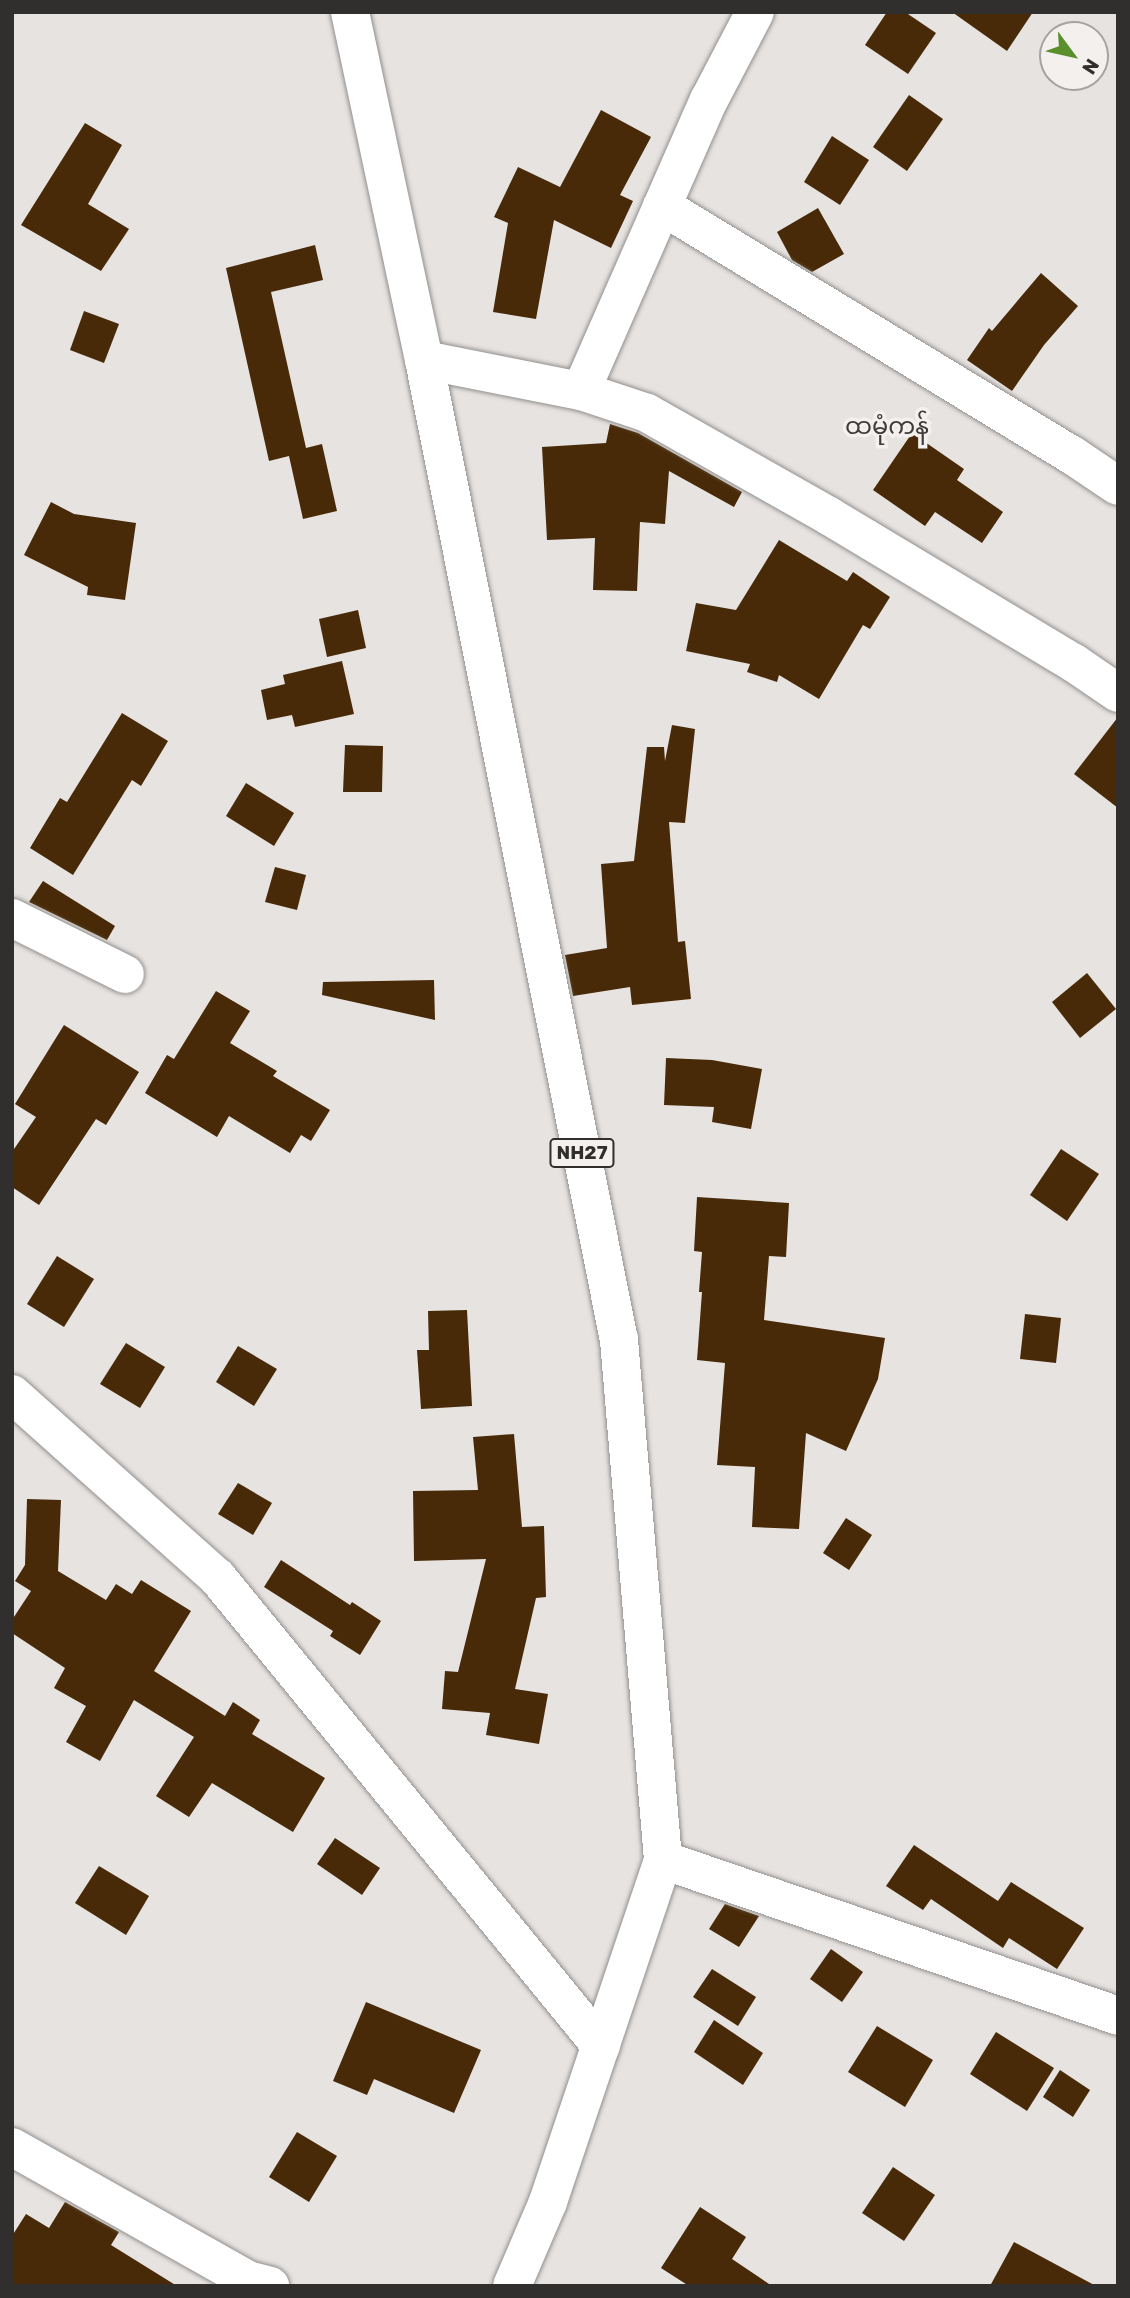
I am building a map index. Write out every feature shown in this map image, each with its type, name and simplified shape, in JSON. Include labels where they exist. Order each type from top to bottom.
[{"type":"main road","name":"NH27","points":[[350,12],[424,360],[619,1340],[663,1860],[548,2202],[512,2286]]},
{"type":"main road","points":[[581,391],[709,100],[755,12]]},
{"type":"main road","points":[[662,206],[1061,448],[1118,486]]},
{"type":"main road","points":[[424,360],[581,391],[647,413],[817,509],[1074,663],[1118,694]]},
{"type":"main road","points":[[12,918],[125,974]]},
{"type":"main road","points":[[12,1394],[217,1577],[601,2046]]},
{"type":"main road","points":[[663,1860],[1118,2016]]},
{"type":"main road","points":[[12,2147],[248,2280],[270,2286]]},
{"type":"building","points":[[887,12],[905,12],[936,33],[908,74],[865,45]]},
{"type":"building","points":[[952,12],[1033,12],[1007,51]]},
{"type":"building","points":[[909,95],[943,119],[907,171],[873,147]]},
{"type":"building","points":[[601,110],[651,137],[620,195],[633,201],[611,248],[554,220],[536,319],[493,312],[508,223],[494,217],[518,167],[560,187]]},
{"type":"building","points":[[85,123],[122,145],[88,204],[129,229],[101,271],[21,225]]},
{"type":"building","points":[[832,136],[869,160],[840,205],[804,182]]},
{"type":"building","points":[[818,208],[844,254],[812,272],[792,260],[777,232]]},
{"type":"building","points":[[315,245],[323,280],[271,292],[306,448],[322,444],[337,511],[303,519],[289,456],[269,461],[226,268]]},
{"type":"building","points":[[1041,273],[1078,306],[1044,345],[1012,391],[967,360],[989,328],[992,331]]},
{"type":"building","points":[[84,311],[119,324],[104,363],[70,350]]},
{"type":"building","points":[[610,424],[638,433],[742,492],[734,507],[669,471],[665,524],[640,522],[637,591],[593,590],[595,538],[547,540],[542,447],[606,443]]},
{"type":"building","points":[[912,433],[964,469],[957,480],[1003,512],[982,543],[935,512],[925,526],[873,490]]},
{"type":"building","points":[[51,502],[74,514],[136,523],[125,600],[87,595],[88,587],[24,555]]},
{"type":"building","points":[[779,540],[847,581],[853,572],[890,597],[870,629],[863,625],[819,699],[779,675],[777,682],[747,672],[750,664],[686,651],[696,603],[736,610]]},
{"type":"building","points":[[358,610],[366,648],[327,657],[319,619]]},
{"type":"building","points":[[342,661],[354,714],[295,727],[292,715],[267,720],[261,690],[285,684],[283,675]]},
{"type":"building","points":[[122,713],[168,741],[141,786],[132,780],[73,875],[30,848],[60,798],[67,802]]},
{"type":"building","points":[[1118,717],[1118,808],[1074,774]]},
{"type":"building","points":[[672,725],[695,729],[685,823],[669,822],[678,942],[685,941],[691,999],[632,1005],[630,987],[573,996],[565,955],[607,948],[601,864],[634,861],[647,747],[664,747],[665,761]]},
{"type":"building","points":[[345,745],[383,746],[382,792],[343,792]]},
{"type":"building","points":[[246,783],[294,813],[274,846],[226,816]]},
{"type":"building","points":[[275,867],[306,875],[297,910],[265,902]]},
{"type":"building","points":[[43,881],[115,926],[107,940],[29,902]]},
{"type":"building","points":[[1087,973],[1116,1009],[1080,1038],[1052,1002]]},
{"type":"building","points":[[434,980],[435,1020],[322,995],[323,982]]},
{"type":"building","points":[[216,991],[250,1011],[230,1043],[277,1071],[273,1076],[330,1110],[311,1141],[301,1135],[290,1153],[229,1116],[217,1137],[145,1093],[167,1055],[174,1059]]},
{"type":"building","points":[[64,1025],[139,1072],[106,1125],[96,1119],[39,1205],[12,1187],[12,1152],[36,1117],[15,1104]]},
{"type":"building","points":[[666,1058],[712,1060],[762,1069],[751,1129],[712,1122],[714,1107],[664,1105]]},
{"type":"building","points":[[1061,1149],[1099,1174],[1067,1221],[1030,1195]]},
{"type":"building","points":[[697,1197],[789,1203],[786,1257],[769,1256],[764,1320],[885,1338],[878,1379],[846,1451],[806,1433],[799,1529],[752,1527],[755,1467],[717,1465],[725,1363],[697,1360],[702,1252],[694,1251]]},
{"type":"building","points":[[57,1256],[94,1279],[64,1327],[27,1304]]},
{"type":"building","points":[[467,1310],[472,1406],[421,1409],[417,1350],[429,1350],[428,1311]]},
{"type":"building","points":[[1025,1314],[1061,1318],[1056,1363],[1020,1359]]},
{"type":"building","points":[[126,1343],[165,1367],[140,1408],[100,1384]]},
{"type":"building","points":[[238,1346],[277,1369],[254,1406],[216,1382]]},
{"type":"building","points":[[514,1434],[522,1527],[544,1526],[546,1597],[536,1598],[515,1689],[548,1694],[539,1744],[486,1735],[490,1713],[442,1709],[445,1671],[458,1672],[486,1559],[414,1561],[413,1491],[478,1490],[473,1437]]},
{"type":"building","points":[[238,1483],[272,1503],[253,1535],[218,1514]]},
{"type":"building","points":[[27,1499],[61,1500],[58,1571],[106,1600],[116,1584],[132,1594],[141,1580],[191,1611],[154,1671],[225,1716],[233,1702],[260,1720],[252,1734],[325,1778],[293,1832],[212,1783],[189,1817],[156,1796],[194,1737],[134,1700],[100,1761],[66,1742],[86,1706],[54,1688],[65,1668],[12,1633],[12,1620],[31,1591],[15,1581],[25,1565]]},
{"type":"building","points":[[846,1518],[872,1535],[849,1570],[823,1553]]},
{"type":"building","points":[[281,1560],[350,1605],[352,1602],[381,1621],[360,1655],[330,1636],[333,1631],[264,1587]]},
{"type":"building","points":[[335,1838],[380,1868],[362,1895],[317,1864]]},
{"type":"building","points":[[914,1845],[998,1901],[1011,1882],[1084,1928],[1057,1969],[1009,1938],[1003,1948],[931,1899],[923,1910],[886,1886]]},
{"type":"building","points":[[99,1866],[149,1896],[126,1935],[75,1903]]},
{"type":"building","points":[[725,1904],[759,1916],[739,1947],[709,1929]]},
{"type":"building","points":[[831,1949],[863,1972],[842,2002],[810,1979]]},
{"type":"building","points":[[712,1969],[756,1997],[738,2026],[693,1997]]},
{"type":"building","points":[[366,2002],[481,2050],[454,2113],[374,2079],[367,2095],[333,2081]]},
{"type":"building","points":[[714,2020],[763,2053],[743,2085],[694,2052]]},
{"type":"building","points":[[877,2026],[933,2060],[905,2107],[848,2072]]},
{"type":"building","points":[[996,2032],[1054,2068],[1027,2111],[970,2074]]},
{"type":"building","points":[[1060,2070],[1090,2090],[1073,2117],[1043,2097]]},
{"type":"building","points":[[297,2132],[337,2156],[309,2202],[269,2177]]},
{"type":"building","points":[[893,2167],[935,2195],[904,2241],[862,2213]]},
{"type":"building","points":[[65,2202],[119,2232],[111,2245],[177,2286],[12,2286],[12,2236],[26,2214],[49,2228]]},
{"type":"building","points":[[700,2207],[746,2237],[732,2259],[772,2286],[689,2286],[661,2268]]},
{"type":"building","points":[[1014,2242],[1096,2286],[990,2286]]},
{"type":"district","name":"ထမုံကန်","points":[[887,427]]}]
